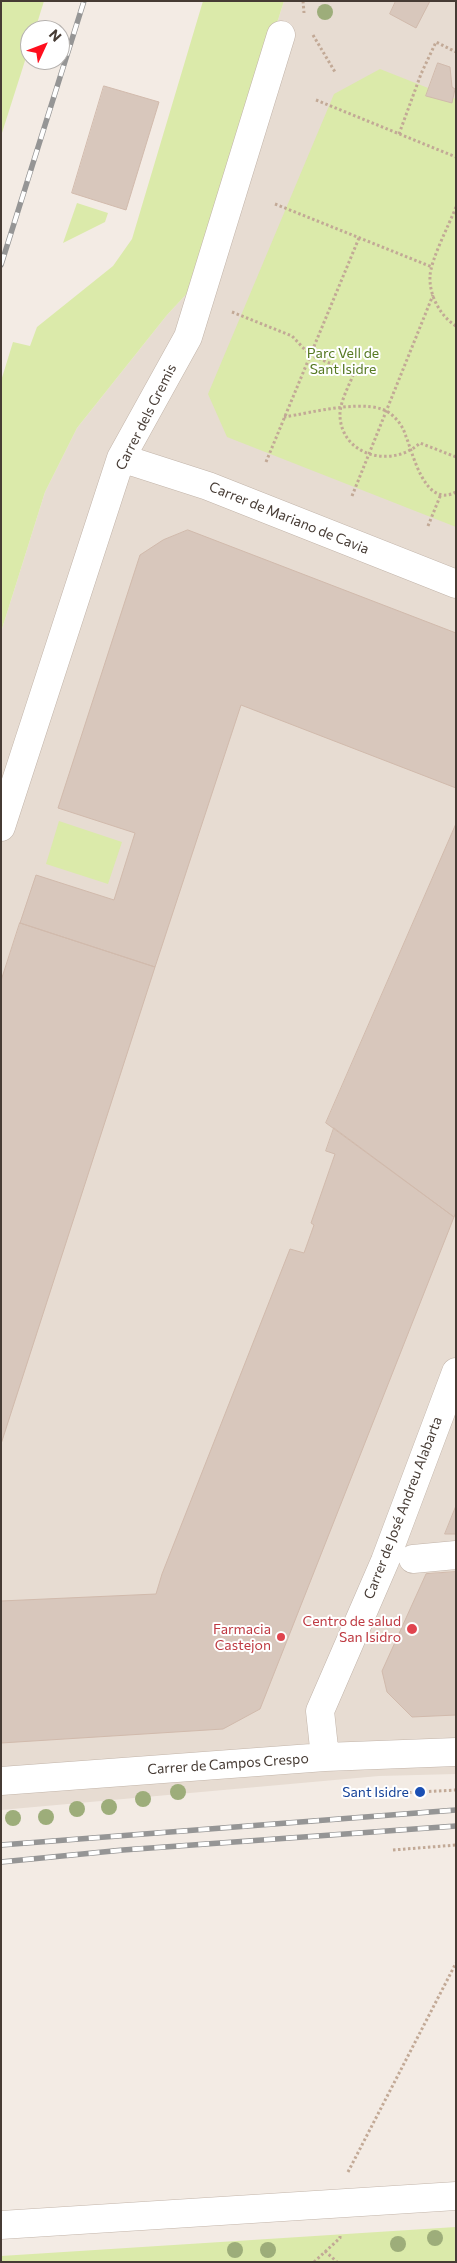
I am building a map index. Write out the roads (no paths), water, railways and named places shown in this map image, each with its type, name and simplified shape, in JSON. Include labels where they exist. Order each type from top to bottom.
[{"type":"street","name":"Carrer dels Gremis","points":[[1,827],[121,458],[188,337],[281,35]]},
{"type":"street","name":"Carrer de Mariano de Cavia","points":[[121,458],[208,486],[456,584]]},
{"type":"street","name":"Carrer de José Andreu Alabarta","points":[[325,1757],[320,1710],[385,1561],[456,1372]]},
{"type":"street","points":[[413,1559],[456,1555]]},
{"type":"street","name":"Carrer de Campos Crespo","points":[[1,1781],[325,1757],[456,1752]]},
{"type":"street","points":[[1,2225],[456,2196]]},
{"type":"railway","points":[[1,265],[84,1]]},
{"type":"railway","points":[[1,1845],[456,1810]]},
{"type":"railway","points":[[1,1862],[123,1850],[456,1826]]},
{"type":"place","name":"Centro de salud San Isidro","points":[[412,1629]]},
{"type":"place","name":"Farmacia Castejon","points":[[281,1637]]},
{"type":"place","name":"Sant Isidre","points":[[420,1792]]},
{"type":"park label","name":"Parc Vell de Sant Isidre","points":[[343,362]]}]
